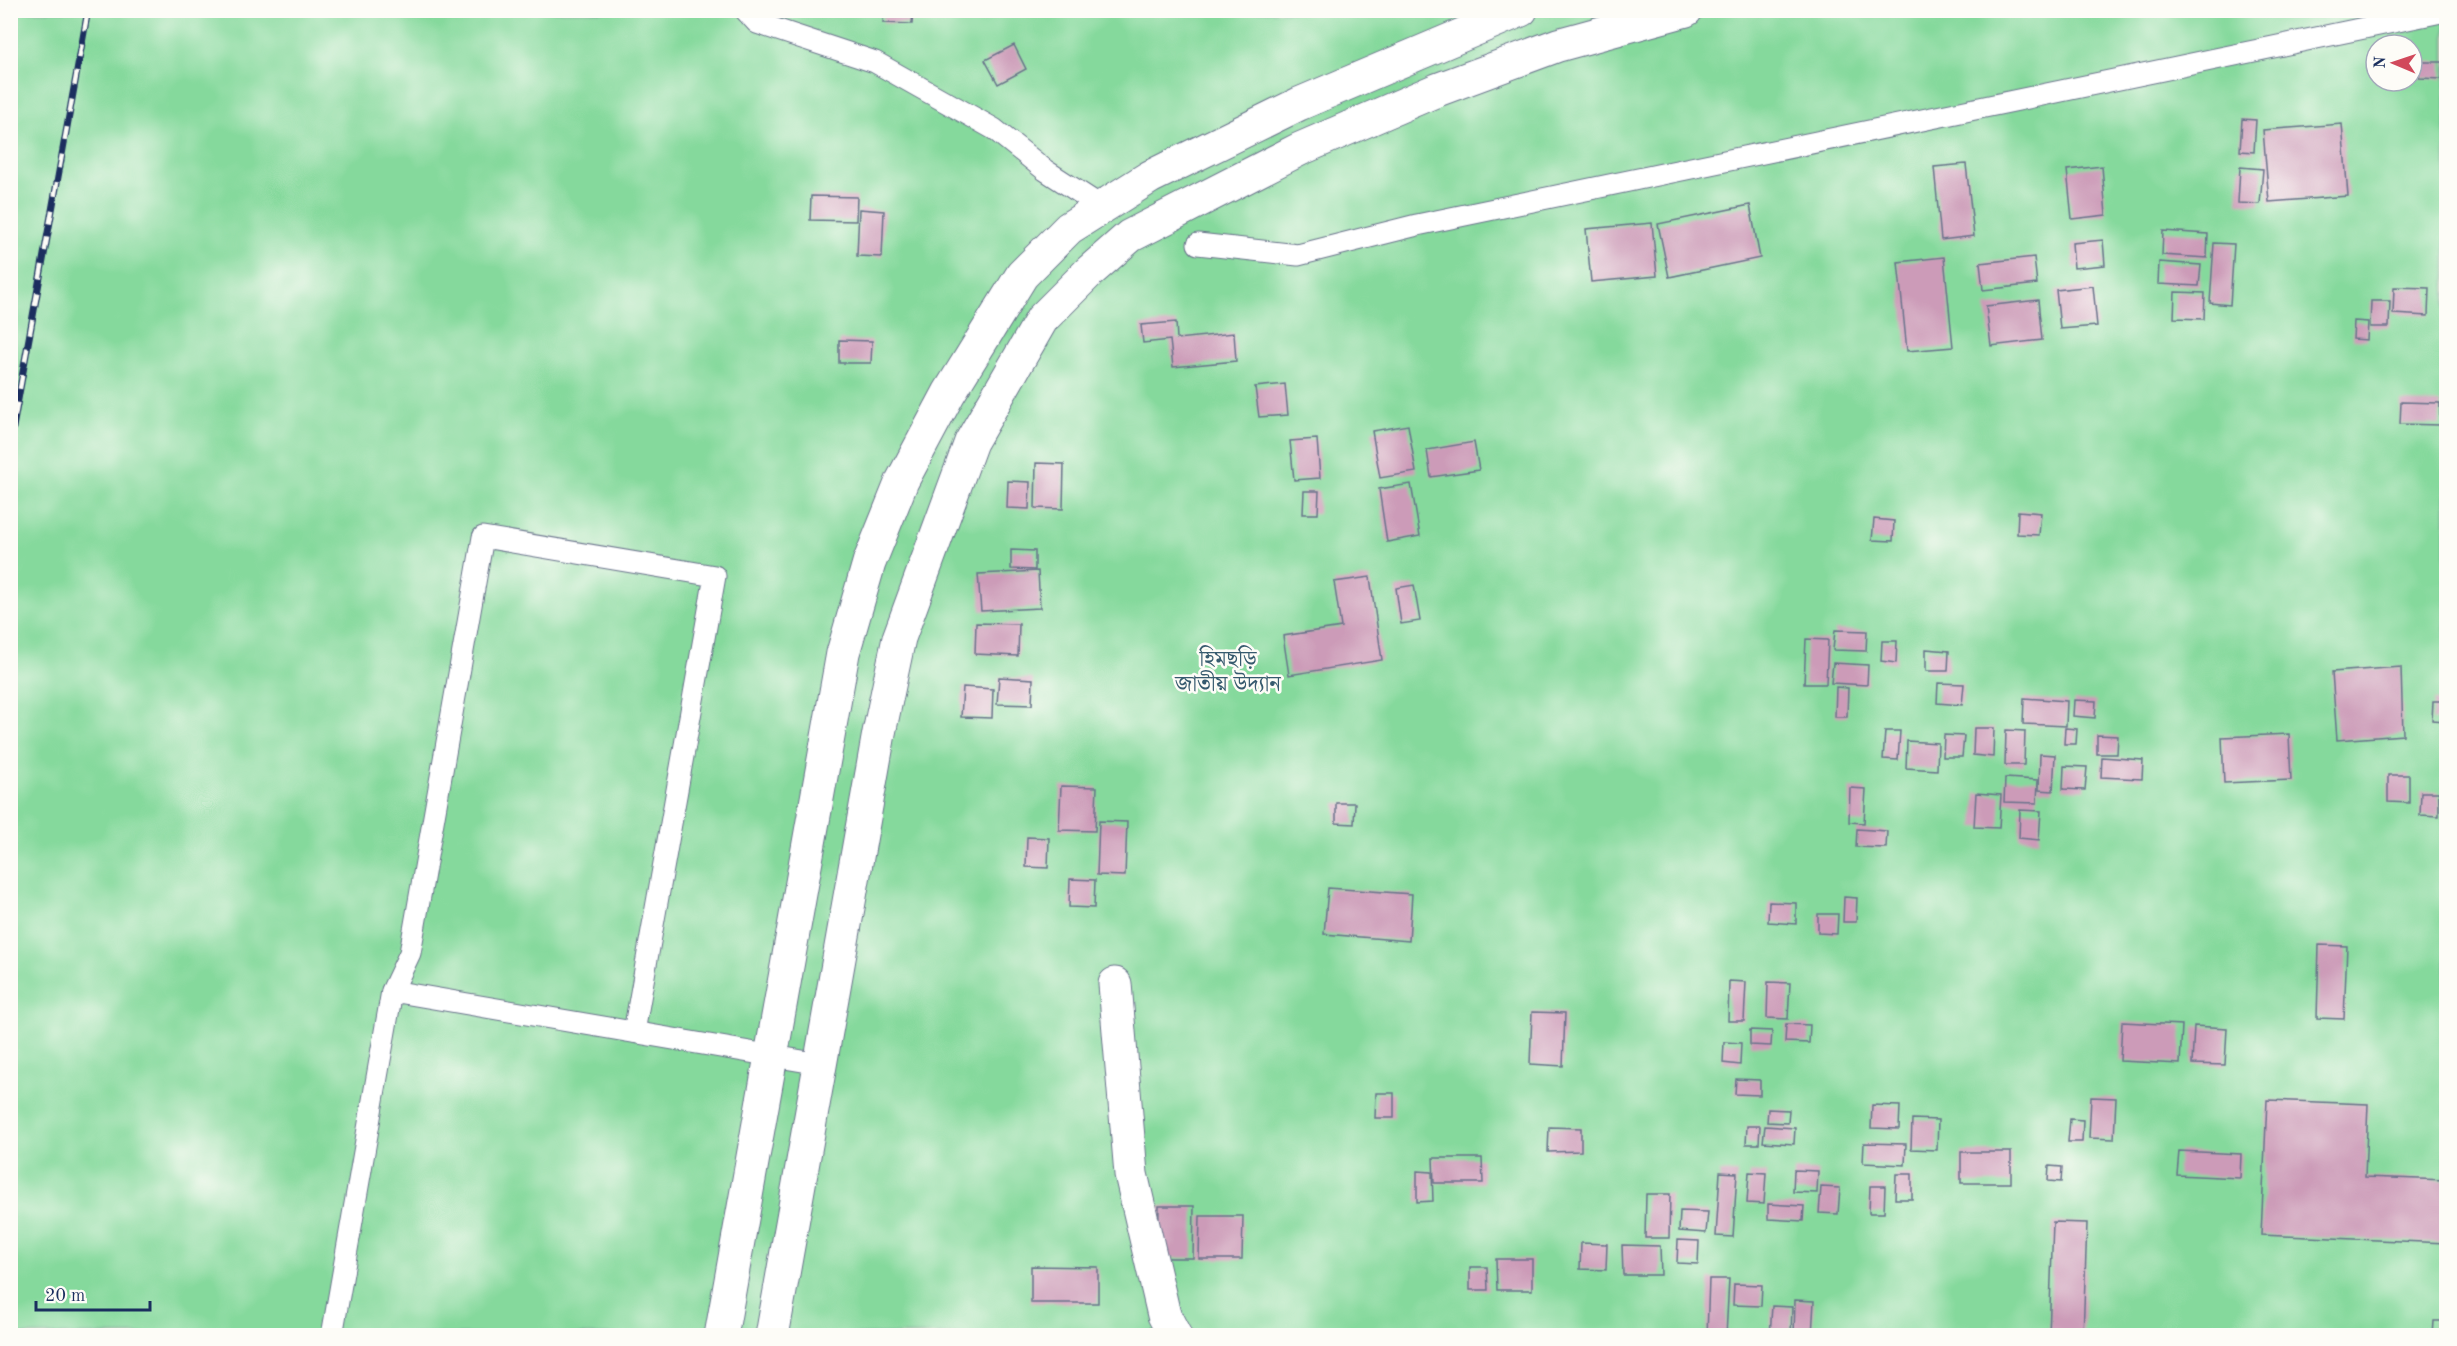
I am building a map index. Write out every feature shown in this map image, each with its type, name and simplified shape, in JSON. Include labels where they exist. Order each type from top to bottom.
[{"type":"street","points":[[721,1335],[843,653],[869,563],[902,481],[949,393],[1022,275],[1069,228],[1150,177],[1299,104],[1521,10]]},
{"type":"street","points":[[772,1335],[879,733],[899,638],[971,442],[1041,319],[1130,236],[1300,149],[1437,90],[1558,45],[1686,10]]},
{"type":"street","points":[[1115,984],[1131,1174],[1164,1315],[1175,1335]]},
{"type":"lane","points":[[745,10],[757,22],[875,62],[994,129],[1046,170],[1102,207]]},
{"type":"lane","points":[[1198,244],[1298,255],[1417,225],[2446,11]]},
{"type":"lane","points":[[332,1335],[392,991],[410,953],[483,537],[715,576],[634,1032]]},
{"type":"lane","points":[[392,991],[820,1064]]},
{"type":"green space","name":"হিমছড়ি জাতীয় উদ্যান","points":[[11,11],[2446,11],[2446,1335],[11,1335]]},
{"type":"building","points":[[884,10],[913,10],[912,24],[883,23]]},
{"type":"building","points":[[1014,45],[1026,69],[998,84],[985,60]]},
{"type":"building","points":[[2424,62],[2442,62],[2442,79],[2424,78]]},
{"type":"building","points":[[2242,119],[2256,120],[2254,152],[2240,151]]},
{"type":"building","points":[[2342,124],[2348,196],[2269,202],[2263,130]]},
{"type":"building","points":[[1966,164],[1974,236],[1941,240],[1934,167]]},
{"type":"building","points":[[2102,166],[2106,215],[2072,219],[2067,170]]},
{"type":"building","points":[[2240,167],[2263,169],[2260,204],[2238,203]]},
{"type":"building","points":[[811,196],[857,197],[856,221],[810,220]]},
{"type":"building","points":[[1750,205],[1760,258],[1669,277],[1658,224]]},
{"type":"building","points":[[859,209],[884,211],[882,257],[857,256]]},
{"type":"building","points":[[1652,223],[1657,276],[1591,282],[1586,229]]},
{"type":"building","points":[[2163,231],[2208,234],[2207,258],[2162,255]]},
{"type":"building","points":[[2103,240],[2105,265],[2074,268],[2072,243]]},
{"type":"building","points":[[2214,243],[2234,244],[2230,305],[2210,303]]},
{"type":"building","points":[[1944,257],[1953,347],[1907,351],[1898,262]]},
{"type":"building","points":[[2034,257],[2037,284],[1983,290],[1980,263]]},
{"type":"building","points":[[2159,262],[2201,265],[2199,286],[2158,284]]},
{"type":"building","points":[[2093,286],[2097,326],[2060,329],[2056,290]]},
{"type":"building","points":[[2394,287],[2429,288],[2428,316],[2393,314]]},
{"type":"building","points":[[2175,292],[2205,293],[2204,319],[2174,318]]},
{"type":"building","points":[[2038,300],[2042,340],[1991,346],[1986,306]]},
{"type":"building","points":[[2371,301],[2390,301],[2389,327],[2370,327]]},
{"type":"building","points":[[2354,321],[2368,322],[2367,340],[2353,339]]},
{"type":"building","points":[[1176,322],[1177,339],[1234,333],[1236,361],[1173,367],[1170,340],[1143,343],[1141,325]]},
{"type":"building","points":[[839,340],[872,341],[871,363],[839,363]]},
{"type":"building","points":[[1285,384],[1288,415],[1259,417],[1255,387]]},
{"type":"building","points":[[2401,402],[2440,403],[2440,425],[2400,424]]},
{"type":"building","points":[[1408,425],[1416,472],[1380,478],[1372,431]]},
{"type":"building","points":[[1317,439],[1320,478],[1294,480],[1290,441]]},
{"type":"building","points":[[1474,442],[1479,470],[1431,477],[1427,450]]},
{"type":"building","points":[[1036,463],[1064,464],[1063,509],[1035,508]]},
{"type":"building","points":[[1008,481],[1030,482],[1029,509],[1007,508]]},
{"type":"building","points":[[1411,484],[1420,536],[1387,542],[1379,489]]},
{"type":"building","points":[[1304,491],[1319,491],[1318,514],[1303,514]]},
{"type":"building","points":[[2018,511],[2041,513],[2039,535],[2017,534]]},
{"type":"building","points":[[1874,519],[1894,521],[1893,541],[1872,540]]},
{"type":"building","points":[[1011,550],[1035,551],[1035,570],[1011,569]]},
{"type":"building","points":[[1038,571],[1040,608],[981,611],[978,574]]},
{"type":"building","points":[[1370,577],[1382,660],[1289,675],[1283,636],[1341,627],[1334,582]]},
{"type":"building","points":[[1414,585],[1420,621],[1401,624],[1396,588]]},
{"type":"building","points":[[976,623],[1019,624],[1018,656],[975,654]]},
{"type":"building","points":[[1835,630],[1867,631],[1866,651],[1833,650]]},
{"type":"building","points":[[1806,639],[1828,640],[1826,684],[1804,684]]},
{"type":"building","points":[[1882,641],[1897,641],[1896,663],[1881,661]]},
{"type":"building","points":[[1926,649],[1949,651],[1948,671],[1926,671]]},
{"type":"building","points":[[1833,663],[1868,665],[1867,685],[1831,683]]},
{"type":"building","points":[[2401,667],[2403,735],[2337,740],[2332,672]]},
{"type":"building","points":[[999,677],[1033,679],[1032,705],[997,704]]},
{"type":"building","points":[[1938,683],[1964,684],[1962,705],[1937,703]]},
{"type":"building","points":[[963,687],[993,689],[992,718],[961,717]]},
{"type":"building","points":[[1836,687],[1848,688],[1847,717],[1835,717]]},
{"type":"building","points":[[2024,698],[2067,701],[2066,726],[2023,724]]},
{"type":"building","points":[[2074,700],[2096,701],[2095,718],[2073,716]]},
{"type":"building","points":[[2433,701],[2446,701],[2446,721],[2432,720]]},
{"type":"building","points":[[1974,728],[1994,728],[1993,757],[1973,755]]},
{"type":"building","points":[[2065,728],[2077,729],[2076,744],[2064,744]]},
{"type":"building","points":[[2006,730],[2025,731],[2024,765],[2005,765]]},
{"type":"building","points":[[1885,731],[1900,731],[1898,760],[1883,759]]},
{"type":"building","points":[[2289,734],[2291,780],[2224,783],[2222,737]]},
{"type":"building","points":[[1944,735],[1964,736],[1962,757],[1943,757]]},
{"type":"building","points":[[2097,735],[2118,736],[2117,754],[2097,754]]},
{"type":"building","points":[[1907,741],[1938,743],[1937,770],[1906,768]]},
{"type":"building","points":[[2040,754],[2055,755],[2053,791],[2039,790]]},
{"type":"building","points":[[2102,757],[2143,760],[2142,779],[2101,777]]},
{"type":"building","points":[[2064,766],[2087,767],[2085,790],[2063,789]]},
{"type":"building","points":[[2388,775],[2409,775],[2409,803],[2388,802]]},
{"type":"building","points":[[2005,778],[2038,780],[2037,803],[2004,802]]},
{"type":"building","points":[[1061,786],[1097,787],[1095,831],[1059,830]]},
{"type":"building","points":[[1850,788],[1866,789],[1864,823],[1849,822]]},
{"type":"building","points":[[2421,792],[2439,792],[2439,816],[2420,815]]},
{"type":"building","points":[[1976,793],[2001,795],[1999,828],[1974,827]]},
{"type":"building","points":[[1336,803],[1355,803],[1354,824],[1336,823]]},
{"type":"building","points":[[2020,810],[2041,811],[2039,840],[2019,838]]},
{"type":"building","points":[[1099,821],[1127,822],[1125,876],[1097,875]]},
{"type":"building","points":[[1857,829],[1887,831],[1886,848],[1856,847]]},
{"type":"building","points":[[1027,837],[1049,838],[1048,868],[1026,867]]},
{"type":"building","points":[[1070,879],[1095,880],[1094,908],[1069,907]]},
{"type":"building","points":[[1328,888],[1412,894],[1409,941],[1324,934]]},
{"type":"building","points":[[1844,897],[1857,898],[1856,922],[1843,922]]},
{"type":"building","points":[[1769,902],[1796,903],[1796,924],[1768,922]]},
{"type":"building","points":[[1818,914],[1838,914],[1837,934],[1818,933]]},
{"type":"building","points":[[2319,945],[2347,946],[2344,1019],[2317,1018]]},
{"type":"building","points":[[1729,981],[1746,982],[1744,1021],[1728,1021]]},
{"type":"building","points":[[1768,982],[1790,983],[1788,1019],[1767,1018]]},
{"type":"building","points":[[1532,1012],[1565,1013],[1563,1066],[1530,1064]]},
{"type":"building","points":[[2122,1022],[2182,1025],[2180,1064],[2120,1061]]},
{"type":"building","points":[[1786,1024],[1810,1025],[1809,1043],[1785,1042]]},
{"type":"building","points":[[2194,1026],[2227,1028],[2225,1065],[2192,1064]]},
{"type":"building","points":[[1750,1030],[1772,1031],[1771,1046],[1750,1045]]},
{"type":"building","points":[[1724,1042],[1741,1043],[1740,1065],[1723,1063]]},
{"type":"building","points":[[1736,1079],[1760,1080],[1760,1095],[1735,1094]]},
{"type":"building","points":[[1376,1093],[1394,1093],[1394,1118],[1375,1118]]},
{"type":"building","points":[[2091,1097],[2116,1098],[2114,1139],[2089,1138]]},
{"type":"building","points":[[2267,1100],[2368,1104],[2365,1177],[2446,1180],[2446,1243],[2261,1235]]},
{"type":"building","points":[[1872,1105],[1900,1106],[1899,1129],[1871,1128]]},
{"type":"building","points":[[1768,1109],[1789,1110],[1788,1123],[1767,1122]]},
{"type":"building","points":[[1912,1119],[1938,1120],[1937,1150],[1911,1149]]},
{"type":"building","points":[[2070,1119],[2083,1120],[2082,1142],[2068,1142]]},
{"type":"building","points":[[1747,1126],[1760,1126],[1759,1144],[1746,1144]]},
{"type":"building","points":[[1765,1126],[1795,1128],[1794,1144],[1763,1142]]},
{"type":"building","points":[[1549,1127],[1581,1128],[1581,1151],[1548,1152]]},
{"type":"building","points":[[1864,1143],[1906,1144],[1905,1165],[1863,1163]]},
{"type":"building","points":[[2179,1151],[2241,1154],[2240,1178],[2177,1175]]},
{"type":"building","points":[[1961,1152],[2011,1152],[2011,1183],[1961,1183]]},
{"type":"building","points":[[1433,1158],[1482,1158],[1483,1183],[1434,1183]]},
{"type":"building","points":[[2049,1166],[2062,1167],[2061,1182],[2048,1181]]},
{"type":"building","points":[[1794,1170],[1818,1171],[1817,1193],[1793,1192]]},
{"type":"building","points":[[1417,1171],[1432,1172],[1433,1201],[1417,1202]]},
{"type":"building","points":[[1720,1172],[1737,1173],[1733,1237],[1716,1236]]},
{"type":"building","points":[[1749,1172],[1766,1173],[1764,1204],[1747,1203]]},
{"type":"building","points":[[1896,1174],[1912,1174],[1912,1199],[1895,1199]]},
{"type":"building","points":[[1870,1186],[1885,1186],[1884,1213],[1869,1213]]},
{"type":"building","points":[[1821,1187],[1840,1188],[1838,1214],[1819,1213]]},
{"type":"building","points":[[1646,1194],[1670,1194],[1669,1238],[1645,1238]]},
{"type":"building","points":[[1768,1204],[1804,1206],[1803,1221],[1768,1219]]},
{"type":"building","points":[[1159,1206],[1194,1206],[1193,1258],[1158,1258]]},
{"type":"building","points":[[1680,1211],[1708,1212],[1706,1233],[1679,1231]]},
{"type":"building","points":[[1200,1216],[1243,1216],[1242,1259],[1199,1259]]},
{"type":"building","points":[[2053,1222],[2087,1223],[2083,1336],[2049,1336]]},
{"type":"building","points":[[1678,1240],[1699,1241],[1698,1264],[1677,1263]]},
{"type":"building","points":[[1581,1243],[1607,1244],[1606,1270],[1580,1269]]},
{"type":"building","points":[[1622,1245],[1660,1246],[1661,1275],[1623,1275]]},
{"type":"building","points":[[1496,1259],[1532,1259],[1532,1290],[1497,1290]]},
{"type":"building","points":[[1031,1266],[1098,1267],[1098,1303],[1031,1303]]},
{"type":"building","points":[[1470,1267],[1487,1267],[1488,1290],[1470,1290]]},
{"type":"building","points":[[1709,1279],[1729,1279],[1726,1336],[1707,1336]]},
{"type":"building","points":[[1734,1284],[1762,1285],[1761,1306],[1733,1305]]},
{"type":"building","points":[[1795,1300],[1814,1301],[1812,1336],[1794,1336]]},
{"type":"building","points":[[1772,1306],[1792,1307],[1791,1336],[1770,1336]]},
{"type":"building","points":[[2434,1321],[2446,1321],[2446,1336],[2433,1336]]},
{"type":"railway","points":[[10,444],[88,10]]}]
